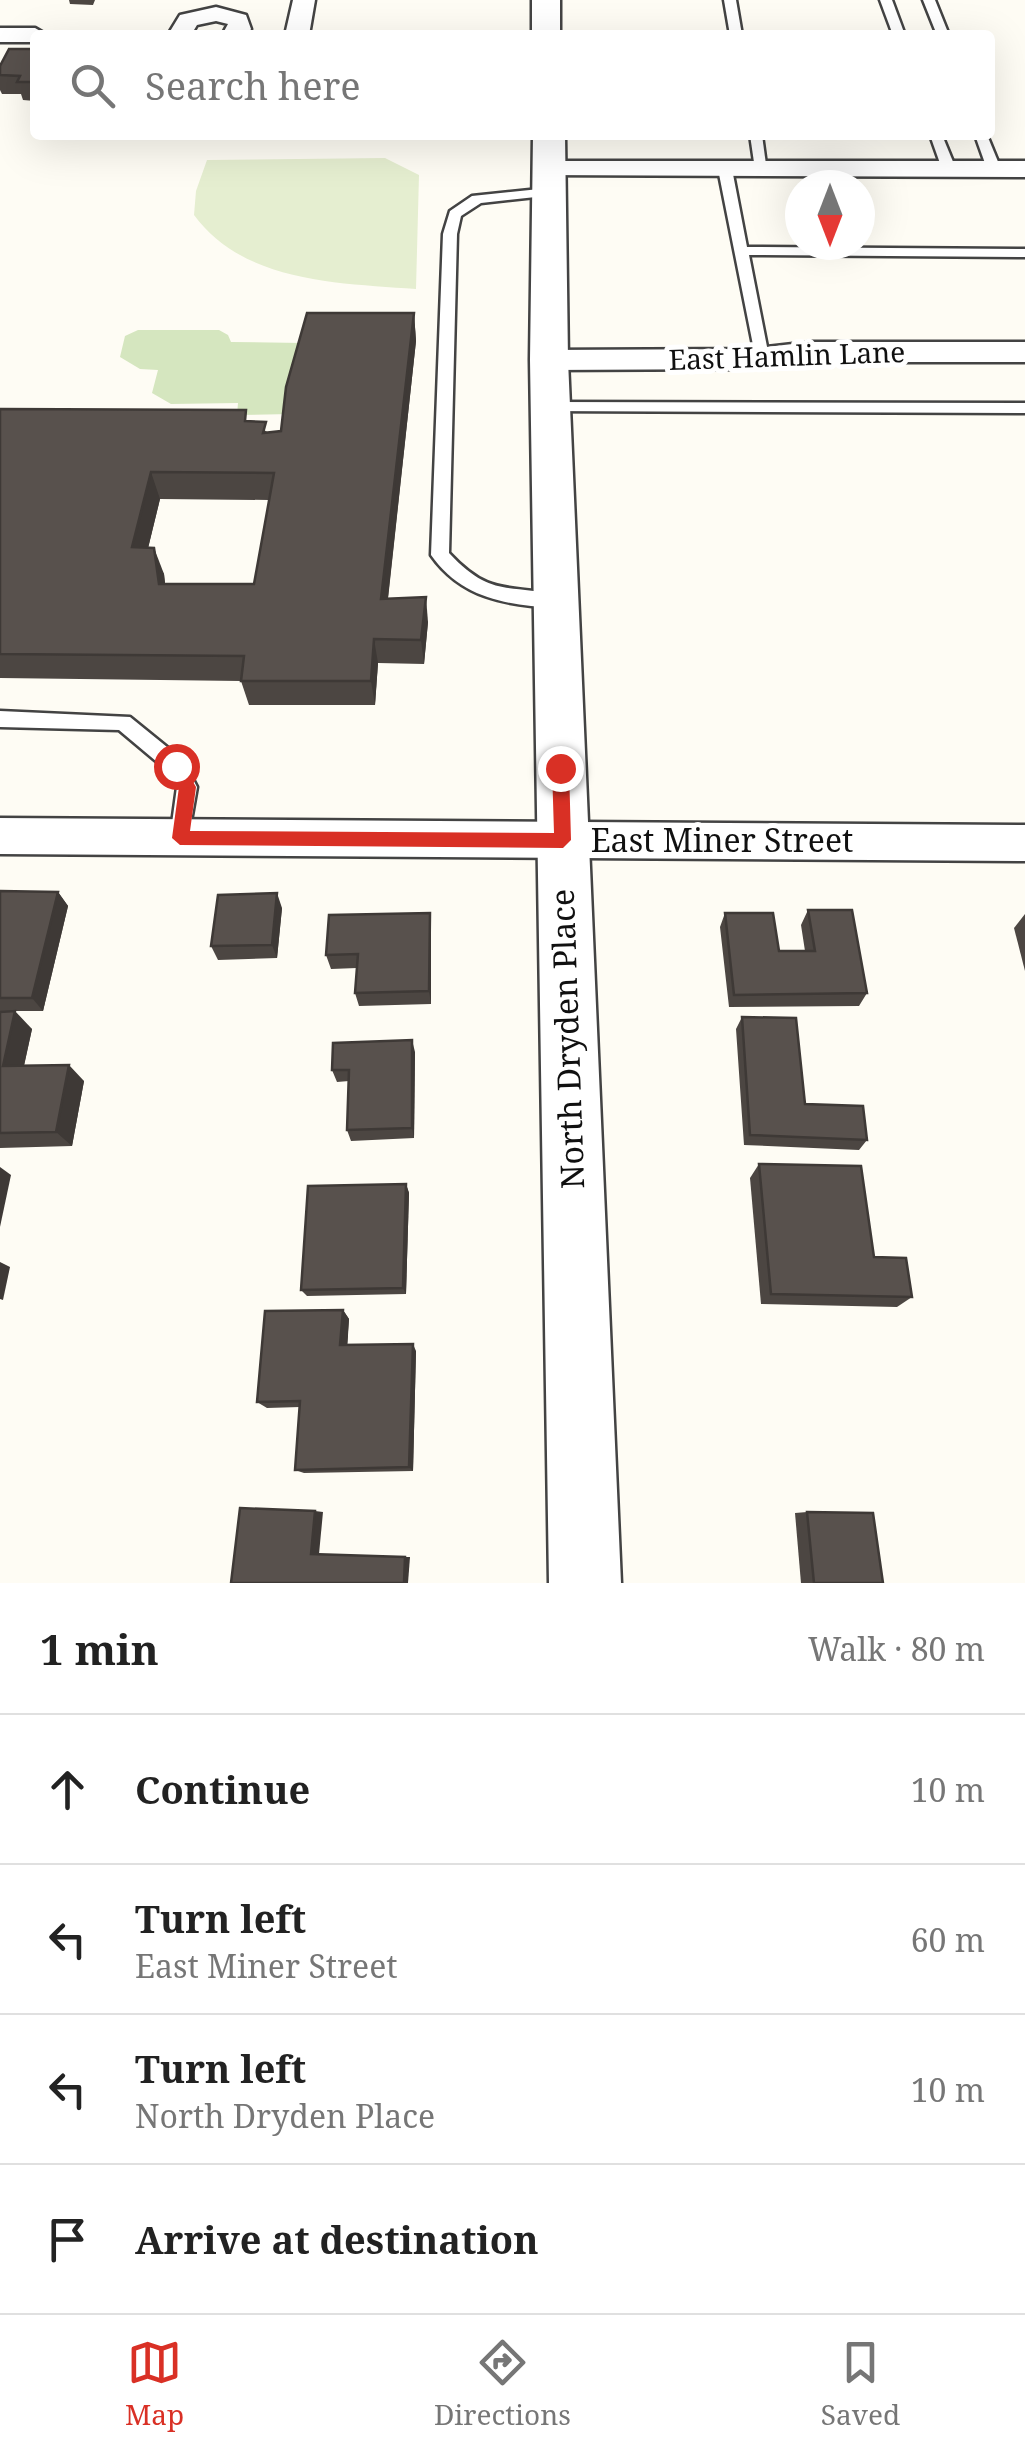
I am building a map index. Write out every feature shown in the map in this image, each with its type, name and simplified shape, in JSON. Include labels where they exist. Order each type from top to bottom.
[{"type":"street","points":[[298,30],[304,0]]},
{"type":"street","points":[[546,0],[546,30]]},
{"type":"street","points":[[180,30],[188,20],[216,14],[238,20],[239,30]]},
{"type":"street","points":[[0,35],[30,35]]},
{"type":"street","points":[[549,165],[1025,169]]},
{"type":"street","name":"North Dryden Place","points":[[549,165],[548,360],[585,1583]]},
{"type":"street","name":"East Hamlin Lane","points":[[548,360],[761,357],[810,352],[1025,352]]},
{"type":"street","name":"East Miner Street","points":[[0,836],[1025,843]]},
{"type":"lane","points":[[730,0],[735,30]]},
{"type":"lane","points":[[886,0],[897,30]]},
{"type":"lane","points":[[929,0],[940,30]]},
{"type":"lane","points":[[757,140],[762,168]]},
{"type":"lane","points":[[938,140],[949,168]]},
{"type":"lane","points":[[983,140],[994,169]]},
{"type":"lane","points":[[549,165],[455,214],[450,234],[440,555],[464,583],[509,599],[556,601]]},
{"type":"lane","points":[[725,168],[761,357]]},
{"type":"lane","points":[[741,251],[1025,252]]},
{"type":"lane","points":[[550,407],[1025,408]]},
{"type":"lane","points":[[0,719],[123,722],[176,766],[188,787],[180,838]]},
{"type":"green space","points":[[385,158],[419,175],[416,289],[325,281],[266,267],[215,237],[194,215],[196,191],[207,160]]},
{"type":"green space","points":[[138,330],[219,330],[231,342],[303,343],[291,414],[237,415],[238,403],[171,404],[152,393],[158,370],[140,369],[120,357],[125,336]]},
{"type":"building","points":[[9,49],[30,49],[30,82],[17,82],[20,76],[0,75]]},
{"type":"building","points":[[307,313],[414,313],[381,599],[426,597],[421,640],[374,639],[371,681],[241,681],[244,656],[0,654],[0,409],[246,410],[245,421],[266,422],[263,433],[281,431],[286,387]],"holes":[[[151,472],[274,473],[254,584],[159,584],[154,548],[132,547]]]},
{"type":"building","points":[[0,891],[58,892],[32,998],[0,998]]},
{"type":"building","points":[[277,893],[272,945],[211,946],[218,895]]},
{"type":"building","points":[[808,910],[852,910],[867,993],[734,995],[725,913],[773,913],[779,951],[815,951]]},
{"type":"building","points":[[430,913],[429,991],[355,993],[358,954],[326,955],[329,915]]},
{"type":"building","points":[[15,1011],[3,1066],[69,1065],[56,1132],[0,1133],[0,1012]]},
{"type":"building","points":[[742,1017],[796,1018],[805,1104],[863,1106],[867,1140],[750,1135]]},
{"type":"building","points":[[412,1040],[412,1128],[347,1130],[349,1070],[332,1070],[333,1043]]},
{"type":"building","points":[[759,1164],[861,1166],[874,1257],[906,1258],[912,1297],[771,1294]]},
{"type":"building","points":[[406,1184],[403,1288],[301,1290],[308,1186]]},
{"type":"building","points":[[343,1310],[340,1345],[413,1344],[409,1467],[295,1470],[300,1401],[257,1402],[265,1311]]},
{"type":"building","points":[[240,1508],[315,1511],[311,1554],[405,1557],[404,1583],[231,1583]]},
{"type":"building","points":[[807,1512],[873,1513],[883,1583],[814,1583]]},
{"type":"route","points":[[176,766],[188,787],[180,838],[563,840],[560,768]]}]
